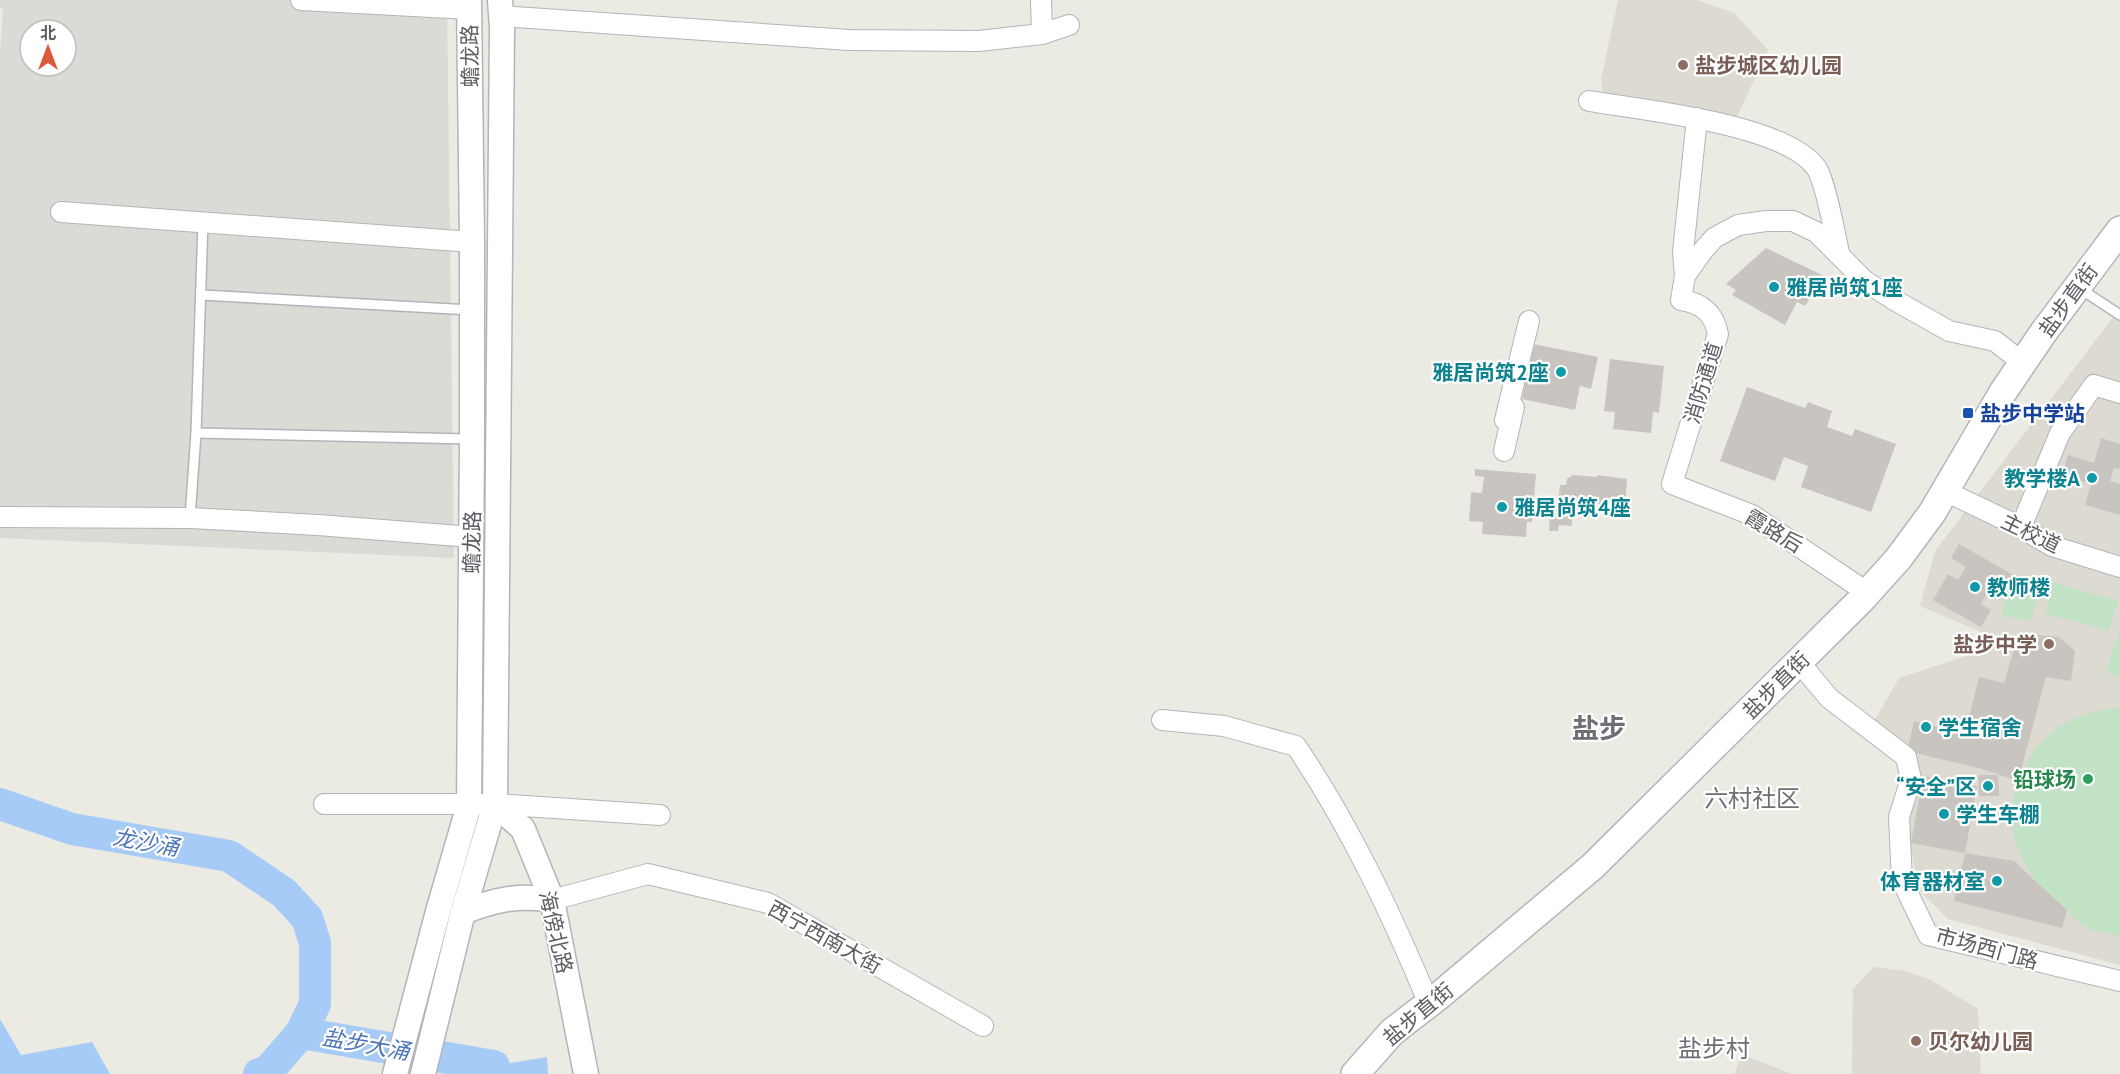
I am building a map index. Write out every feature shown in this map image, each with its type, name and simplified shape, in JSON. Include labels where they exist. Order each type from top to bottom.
[{"type":"main road","name":"盐步直街","points":[[1355,1074],[1392,1032],[1429,1004],[1593,866],[1868,593],[1898,559],[1932,513],[2003,392],[2120,230]]},
{"type":"street","points":[[302,0],[469,4],[849,40],[980,41],[1042,34],[1069,25]]},
{"type":"street","points":[[1041,0],[1042,34]]},
{"type":"street","name":"蟾龙路","points":[[395,1074],[469,805],[472,242],[469,4]]},
{"type":"street","name":"蟾龙路","points":[[423,1074],[463,912],[495,804],[501,8]]},
{"type":"street","points":[[1589,101],[1697,118],[1773,139],[1807,158],[1818,170],[1839,253]]},
{"type":"street","points":[[1685,276],[1683,252],[1697,118]]},
{"type":"street","points":[[61,212],[472,242],[499,242]]},
{"type":"street","points":[[1685,276],[1714,238],[1738,225],[1766,221],[1793,221],[1816,232],[1865,280],[1896,301],[1949,330],[1995,341],[2023,363]]},
{"type":"street","name":"消防通道","points":[[1672,484],[1718,334],[1716,323],[1703,307],[1694,302],[1681,300],[1685,276]]},
{"type":"street","points":[[1505,420],[1529,321]]},
{"type":"street","points":[[1504,451],[1516,395],[1516,381]]},
{"type":"street","points":[[2020,527],[2060,433],[2094,385],[2120,393]]},
{"type":"street","points":[[472,440],[498,439]]},
{"type":"street","name":"霞路后","points":[[1672,484],[1752,515],[1868,593]]},
{"type":"street","name":"主校道","points":[[1945,491],[2020,527],[2052,546],[2120,567]]},
{"type":"street","points":[[0,517],[190,518],[496,538]]},
{"type":"street","name":"市场西门路","points":[[1799,662],[1829,698],[1906,757],[1911,779],[1899,817],[1902,881],[1928,935],[2120,981]]},
{"type":"street","points":[[1162,720],[1224,726],[1296,746],[1325,789],[1403,942],[1429,1004]]},
{"type":"street","points":[[324,804],[495,804],[660,815]]},
{"type":"street","name":"海傍北路","points":[[495,804],[523,830],[552,900],[586,1074]]},
{"type":"street","name":"西宁西南大街","points":[[552,900],[648,874],[768,903],[983,1026]]},
{"type":"street","points":[[463,912],[509,898],[552,900]]},
{"type":"lane","points":[[190,518],[196,433],[203,222]]},
{"type":"lane","points":[[2077,287],[2119,314]]},
{"type":"lane","points":[[202,295],[471,310]]},
{"type":"lane","points":[[196,433],[472,440]]},
{"type":"shaded area","points":[[0,0],[447,0],[454,558],[0,538],[0,55],[3,8],[0,7]]},
{"type":"shaded area","name":"盐步城区幼儿园","points":[[1618,0],[1697,0],[1734,13],[1768,50],[1735,121],[1604,98],[1601,79]]},
{"type":"shaded area","name":"盐步中学","points":[[2114,316],[2120,319],[2120,965],[1948,919],[1919,890],[1908,834],[1913,757],[1875,720],[1899,678],[1969,655],[1986,634],[1920,606],[1935,551]]},
{"type":"shaded area","name":"贝尔幼儿园","points":[[1874,967],[1905,971],[1929,979],[1978,1009],[1981,1074],[1852,1074],[1853,989]]},
{"type":"shaded area","points":[[1741,1054],[1792,1074],[1735,1074]]},
{"type":"green space","points":[[2052,582],[2118,601],[2109,631],[2045,613]]},
{"type":"green space","points":[[2007,590],[2037,597],[2031,621],[2001,615]]},
{"type":"green space","points":[[2120,630],[2120,677],[2106,672]]},
{"type":"green space","points":[[2120,707],[2120,936],[2093,930],[2081,924],[2037,882],[2022,858],[2014,836],[2012,814],[2015,791],[2023,770],[2035,750],[2051,734],[2071,720]]},
{"type":"water","points":[[0,1019],[21,1055],[92,1042],[110,1074],[0,1074]]},
{"type":"water","points":[[547,1057],[548,1074],[449,1074],[445,1064],[494,1066]]},
{"type":"building","name":"雅居尚筑1座","points":[[1766,248],[1824,276],[1805,306],[1797,302],[1785,325],[1732,295],[1736,290],[1726,284]]},
{"type":"building","name":"雅居尚筑2座","points":[[1533,344],[1598,357],[1591,389],[1580,386],[1575,410],[1522,399]]},
{"type":"building","points":[[1610,359],[1664,366],[1659,413],[1653,412],[1651,433],[1613,429],[1615,412],[1604,411]]},
{"type":"building","points":[[1747,387],[1805,408],[1808,402],[1832,411],[1827,427],[1852,436],[1855,429],[1896,444],[1871,512],[1801,487],[1808,466],[1784,457],[1775,481],[1720,461]]},
{"type":"building","name":"教学楼A","points":[[2101,438],[2120,444],[2120,469],[2114,468],[2110,481],[2120,484],[2120,515],[2085,505],[2091,484],[2062,475],[2068,455],[2094,463]]},
{"type":"building","name":"雅居尚筑4座","points":[[1475,469],[1536,474],[1532,522],[1527,522],[1526,537],[1482,534],[1483,522],[1469,521],[1471,492],[1482,493],[1484,477],[1475,476]]},
{"type":"building","points":[[1573,475],[1627,479],[1625,506],[1584,503],[1583,509],[1579,510],[1579,517],[1572,517],[1572,526],[1559,525],[1558,531],[1549,531],[1551,500],[1558,501],[1560,485],[1566,485],[1567,479]]},
{"type":"building","name":"教师楼","points":[[1959,544],[2015,576],[2000,601],[1987,593],[1981,604],[1991,610],[1981,627],[1933,600],[1948,574],[1958,580],[1966,567],[1951,558]]},
{"type":"building","points":[[2019,633],[2059,637],[2075,651],[2071,681],[2046,677],[2018,781],[1982,769],[1907,751],[1914,721],[1965,733],[1979,677],[2004,683]]},
{"type":"building","name":"“安全”区","points":[[1978,775],[1998,775],[1999,796],[1979,796]]},
{"type":"building","name":"学生车棚","points":[[1923,776],[1977,786],[1965,853],[1911,843]]},
{"type":"building","name":"体育器材室","points":[[1965,853],[2014,861],[2067,910],[2062,928],[1954,901]]},
{"type":"waterway","name":"龙沙涌","points":[[0,804],[72,829],[229,856],[284,893],[307,918],[315,943],[315,1004],[301,1033],[268,1071],[259,1074]]},
{"type":"waterway","name":"盐步大涌","points":[[301,1033],[494,1066],[496,1074]]},
{"type":"place","name":"盐步城区幼儿园","points":[[1683,65]]},
{"type":"place","name":"雅居尚筑1座","points":[[1774,287]]},
{"type":"place","name":"雅居尚筑2座","points":[[1561,372]]},
{"type":"place","name":"盐步中学站","points":[[1968,413]]},
{"type":"place","name":"教学楼A","points":[[2092,478]]},
{"type":"place","name":"雅居尚筑4座","points":[[1502,507]]},
{"type":"place","name":"教师楼","points":[[1975,587]]},
{"type":"place","name":"盐步中学","points":[[2049,644]]},
{"type":"place","name":"学生宿舍","points":[[1926,727]]},
{"type":"place","name":"铅球场","points":[[2088,779]]},
{"type":"place","name":"“安全”区","points":[[1988,786]]},
{"type":"place","name":"学生车棚","points":[[1944,814]]},
{"type":"place","name":"体育器材室","points":[[1997,881]]},
{"type":"place","name":"贝尔幼儿园","points":[[1916,1041]]},
{"type":"district","name":"盐步","points":[[1599,728]]},
{"type":"district","name":"六村社区","points":[[1752,798]]},
{"type":"district","name":"盐步村","points":[[1714,1048]]}]
